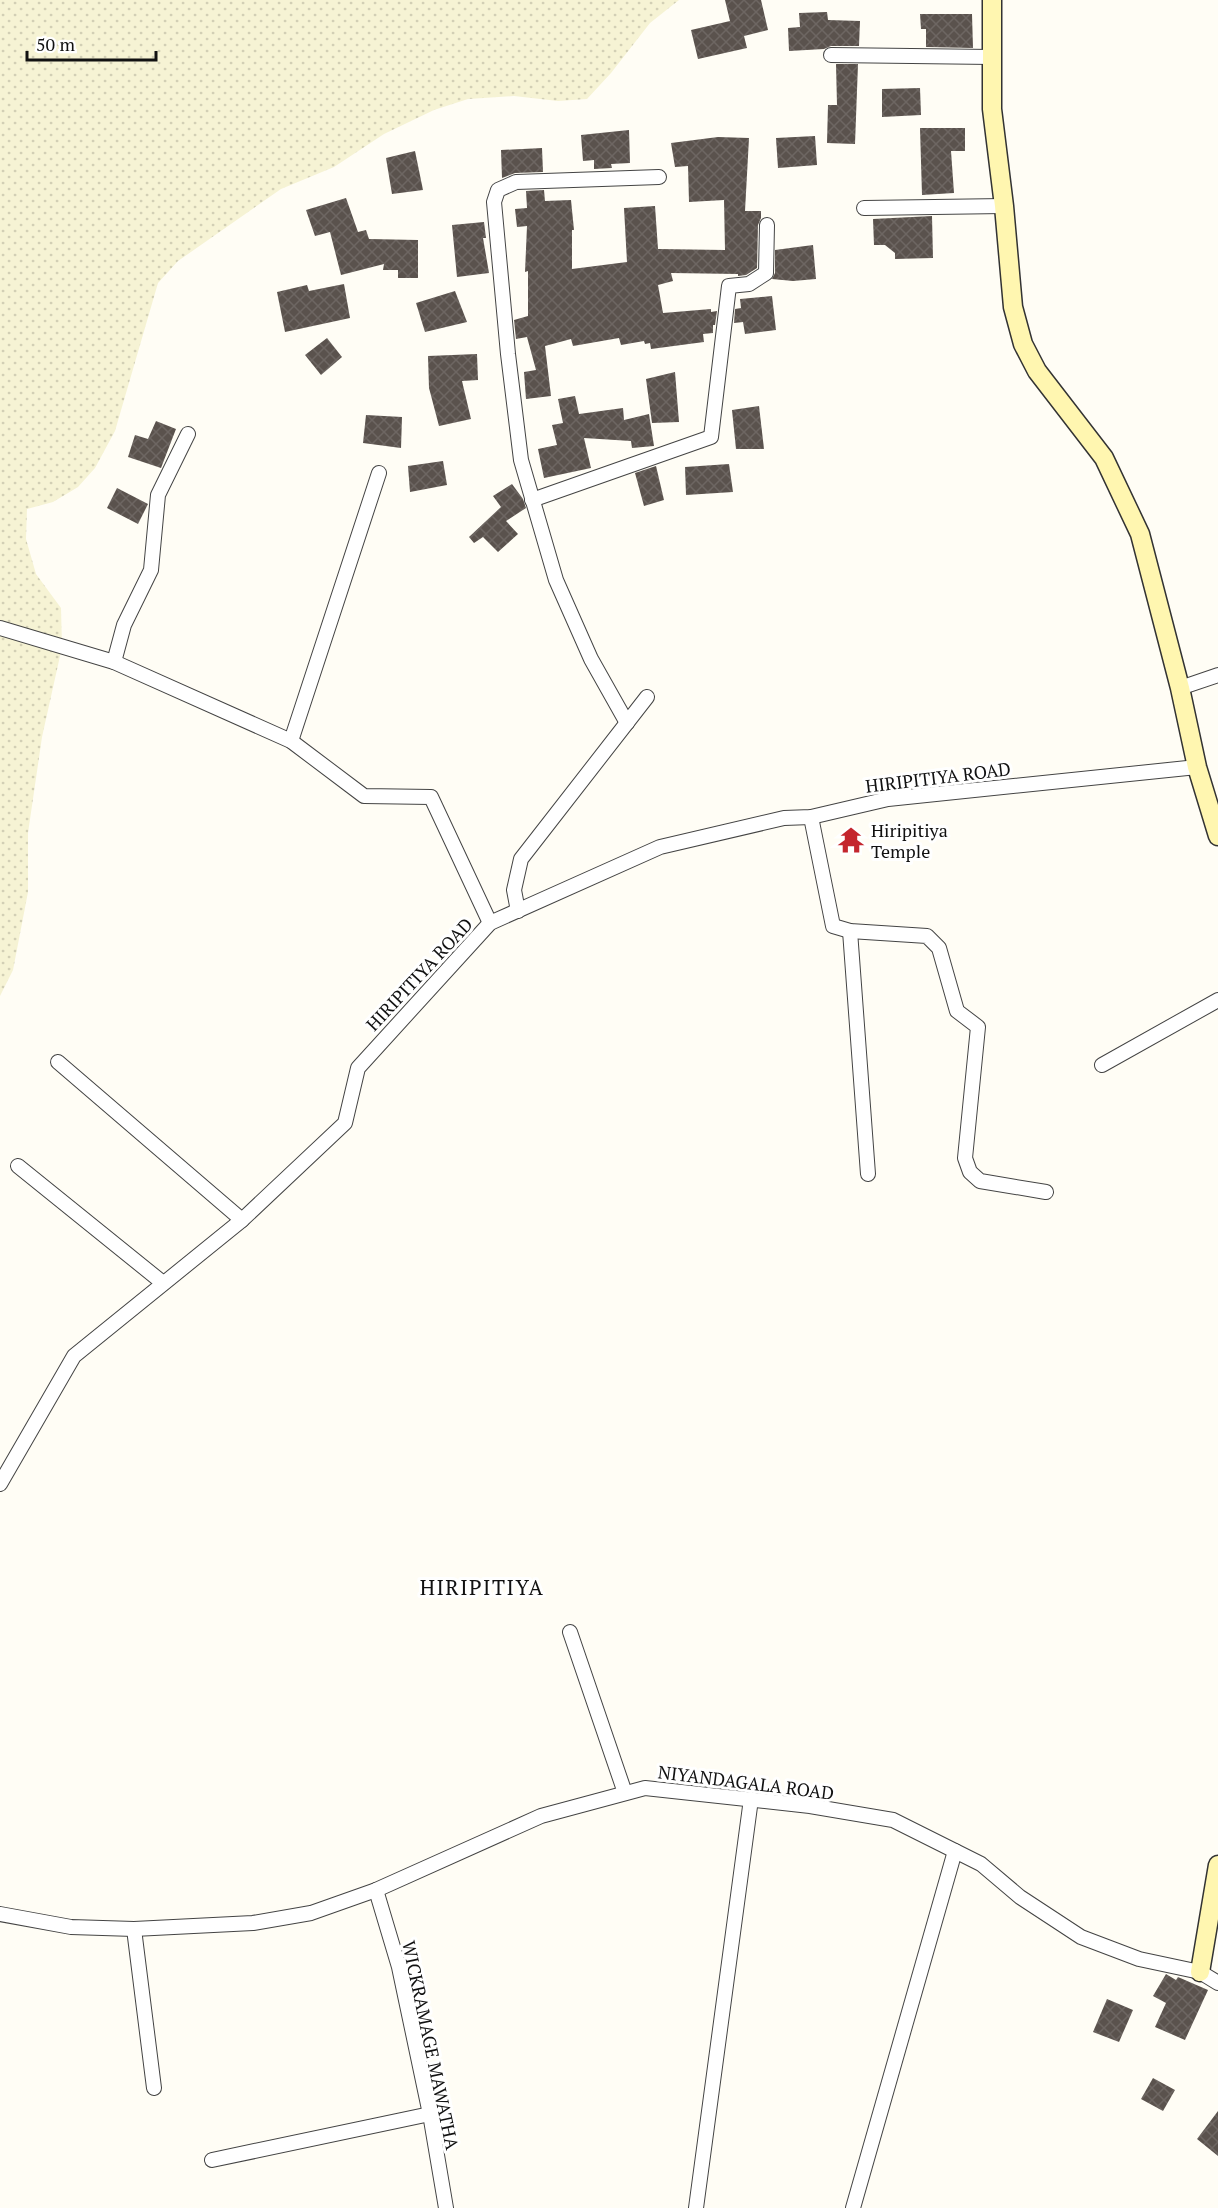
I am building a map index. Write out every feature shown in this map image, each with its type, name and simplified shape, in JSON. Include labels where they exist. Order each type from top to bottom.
[{"type":"street","points":[[992,0],[992,109],[1013,307],[1023,344],[1037,371],[1104,458],[1140,534],[1180,688],[1197,767],[1218,836]]},
{"type":"street","points":[[831,55],[992,57]]},
{"type":"street","points":[[627,723],[591,659],[556,580],[521,460],[508,354],[494,201],[498,190],[516,182],[659,177]]},
{"type":"street","points":[[864,208],[1004,206]]},
{"type":"street","points":[[532,500],[711,437],[729,286],[750,284],[766,273],[767,225]]},
{"type":"street","points":[[114,662],[124,625],[151,570],[158,495],[188,434]]},
{"type":"street","points":[[291,741],[379,473]]},
{"type":"street","points":[[0,628],[114,662],[291,741],[364,796],[431,797],[490,923]]},
{"type":"street","points":[[1180,688],[1218,675]]},
{"type":"street","points":[[518,911],[514,890],[521,859],[647,697]]},
{"type":"street","name":"HIRIPITIYA ROAD","points":[[0,1484],[74,1356],[242,1220],[345,1123],[358,1068],[490,923],[660,847],[784,818],[811,817],[888,799],[1197,767]]},
{"type":"street","points":[[811,817],[832,926],[850,931],[927,936],[939,948],[957,1011],[978,1027],[964,1158],[970,1172],[980,1181],[1046,1192]]},
{"type":"street","points":[[850,931],[868,1174]]},
{"type":"street","points":[[1102,1065],[1218,1000]]},
{"type":"street","points":[[57,1062],[242,1220]]},
{"type":"street","points":[[18,1166],[163,1283]]},
{"type":"street","points":[[570,1632],[625,1793]]},
{"type":"street","name":"NIYANDAGALA ROAD","points":[[0,1914],[71,1927],[134,1929],[254,1923],[311,1913],[376,1890],[541,1816],[645,1788],[810,1806],[892,1820],[981,1864],[1020,1897],[1081,1937],[1139,1959],[1200,1972],[1218,1983]]},
{"type":"street","points":[[696,2208],[751,1799]]},
{"type":"street","points":[[853,2208],[955,1851]]},
{"type":"street","points":[[1200,1972],[1218,1865]]},
{"type":"street","name":"WICKRAMAGE MAWATHA","points":[[376,1890],[399,1967],[430,2114],[446,2208]]},
{"type":"street","points":[[134,1929],[154,2088]]},
{"type":"street","points":[[212,2160],[430,2114]]},
{"type":"shaded area","points":[[0,0],[679,0],[650,23],[611,73],[587,99],[558,101],[514,96],[468,99],[434,110],[384,134],[334,167],[281,189],[178,261],[158,283],[115,431],[95,468],[78,487],[53,502],[27,509],[26,539],[36,574],[61,608],[62,647],[42,737],[28,833],[28,892],[13,970],[0,996]]},
{"type":"building","points":[[725,0],[761,0],[768,30],[744,36],[747,48],[698,59],[691,30],[730,21]]},
{"type":"building","points":[[827,12],[828,20],[860,21],[859,46],[831,46],[824,49],[789,51],[788,28],[800,27],[799,13]]},
{"type":"building","points":[[920,14],[972,14],[973,48],[926,47],[926,29],[921,29]]},
{"type":"building","points":[[836,64],[858,64],[855,144],[827,143],[828,105],[837,105]]},
{"type":"building","points":[[920,88],[921,115],[882,117],[882,89]]},
{"type":"building","points":[[920,128],[965,128],[965,151],[951,151],[954,193],[922,195]]},
{"type":"building","points":[[629,130],[630,163],[611,164],[612,168],[594,169],[594,160],[583,161],[581,135]]},
{"type":"building","points":[[815,136],[817,165],[778,168],[776,138]]},
{"type":"building","points":[[718,137],[749,138],[745,211],[761,211],[758,225],[757,268],[746,275],[738,276],[738,274],[671,273],[673,281],[658,285],[663,313],[711,309],[711,312],[717,311],[713,333],[703,334],[704,342],[651,349],[650,343],[645,344],[644,341],[621,345],[619,338],[573,346],[571,339],[545,346],[551,396],[526,399],[524,372],[536,370],[527,337],[516,339],[514,320],[528,316],[528,271],[525,272],[527,226],[517,227],[515,209],[527,208],[526,191],[544,190],[545,201],[571,200],[574,230],[572,230],[572,269],[627,262],[624,208],[655,206],[658,249],[725,250],[724,200],[689,202],[688,166],[675,167],[671,143]]},
{"type":"building","points":[[542,148],[543,172],[515,173],[502,178],[501,150]]},
{"type":"building","points":[[415,151],[423,190],[392,194],[386,158]]},
{"type":"building","points":[[346,198],[358,232],[366,230],[369,239],[418,240],[418,278],[398,278],[398,270],[383,270],[384,264],[341,275],[330,232],[315,236],[306,210]]},
{"type":"building","points":[[932,216],[933,258],[895,259],[895,253],[885,245],[874,245],[873,219]]},
{"type":"building","points":[[484,222],[486,238],[483,238],[489,273],[457,277],[452,225]]},
{"type":"building","points":[[813,245],[816,279],[793,281],[772,279],[775,273],[775,250]]},
{"type":"building","points":[[344,284],[350,318],[285,332],[277,292],[307,285],[309,291]]},
{"type":"building","points":[[455,291],[467,322],[425,332],[416,303]]},
{"type":"building","points":[[772,296],[776,330],[745,334],[743,322],[734,323],[735,309],[741,308],[740,299]]},
{"type":"building","points":[[327,338],[342,357],[321,375],[305,355]]},
{"type":"building","points":[[477,354],[478,380],[462,381],[471,419],[439,426],[429,388],[428,356]]},
{"type":"building","points":[[675,372],[679,422],[652,423],[646,379]]},
{"type":"building","points":[[575,396],[579,414],[623,408],[624,420],[649,414],[654,446],[632,448],[631,441],[584,438],[591,468],[544,478],[538,449],[557,445],[552,425],[563,423],[558,399]]},
{"type":"building","points":[[759,406],[764,449],[736,449],[732,410]]},
{"type":"building","points":[[366,415],[402,417],[401,448],[363,443]]},
{"type":"building","points":[[156,421],[176,429],[161,468],[128,457],[135,435],[148,439]]},
{"type":"building","points":[[443,461],[447,485],[410,492],[408,466]]},
{"type":"building","points":[[729,464],[733,492],[686,495],[685,467]]},
{"type":"building","points":[[656,466],[664,500],[644,506],[635,473]]},
{"type":"building","points":[[512,484],[523,499],[526,508],[506,521],[518,534],[498,552],[483,537],[474,543],[469,537],[501,507],[493,496]]},
{"type":"building","points":[[117,488],[148,504],[138,524],[107,508]]},
{"type":"building","points":[[1166,1974],[1176,1980],[1178,1977],[1208,1990],[1185,2040],[1155,2027],[1166,2003],[1153,1996]]},
{"type":"building","points":[[1107,1999],[1133,2010],[1119,2042],[1093,2032]]},
{"type":"building","points":[[1153,2078],[1175,2090],[1163,2111],[1141,2099]]},
{"type":"building","points":[[1218,2111],[1218,2156],[1197,2139]]},
{"type":"place","name":"Hiripitiya Temple","points":[[851,840]]},
{"type":"district","name":"HIRIPITIYA","points":[[482,1587]]}]
